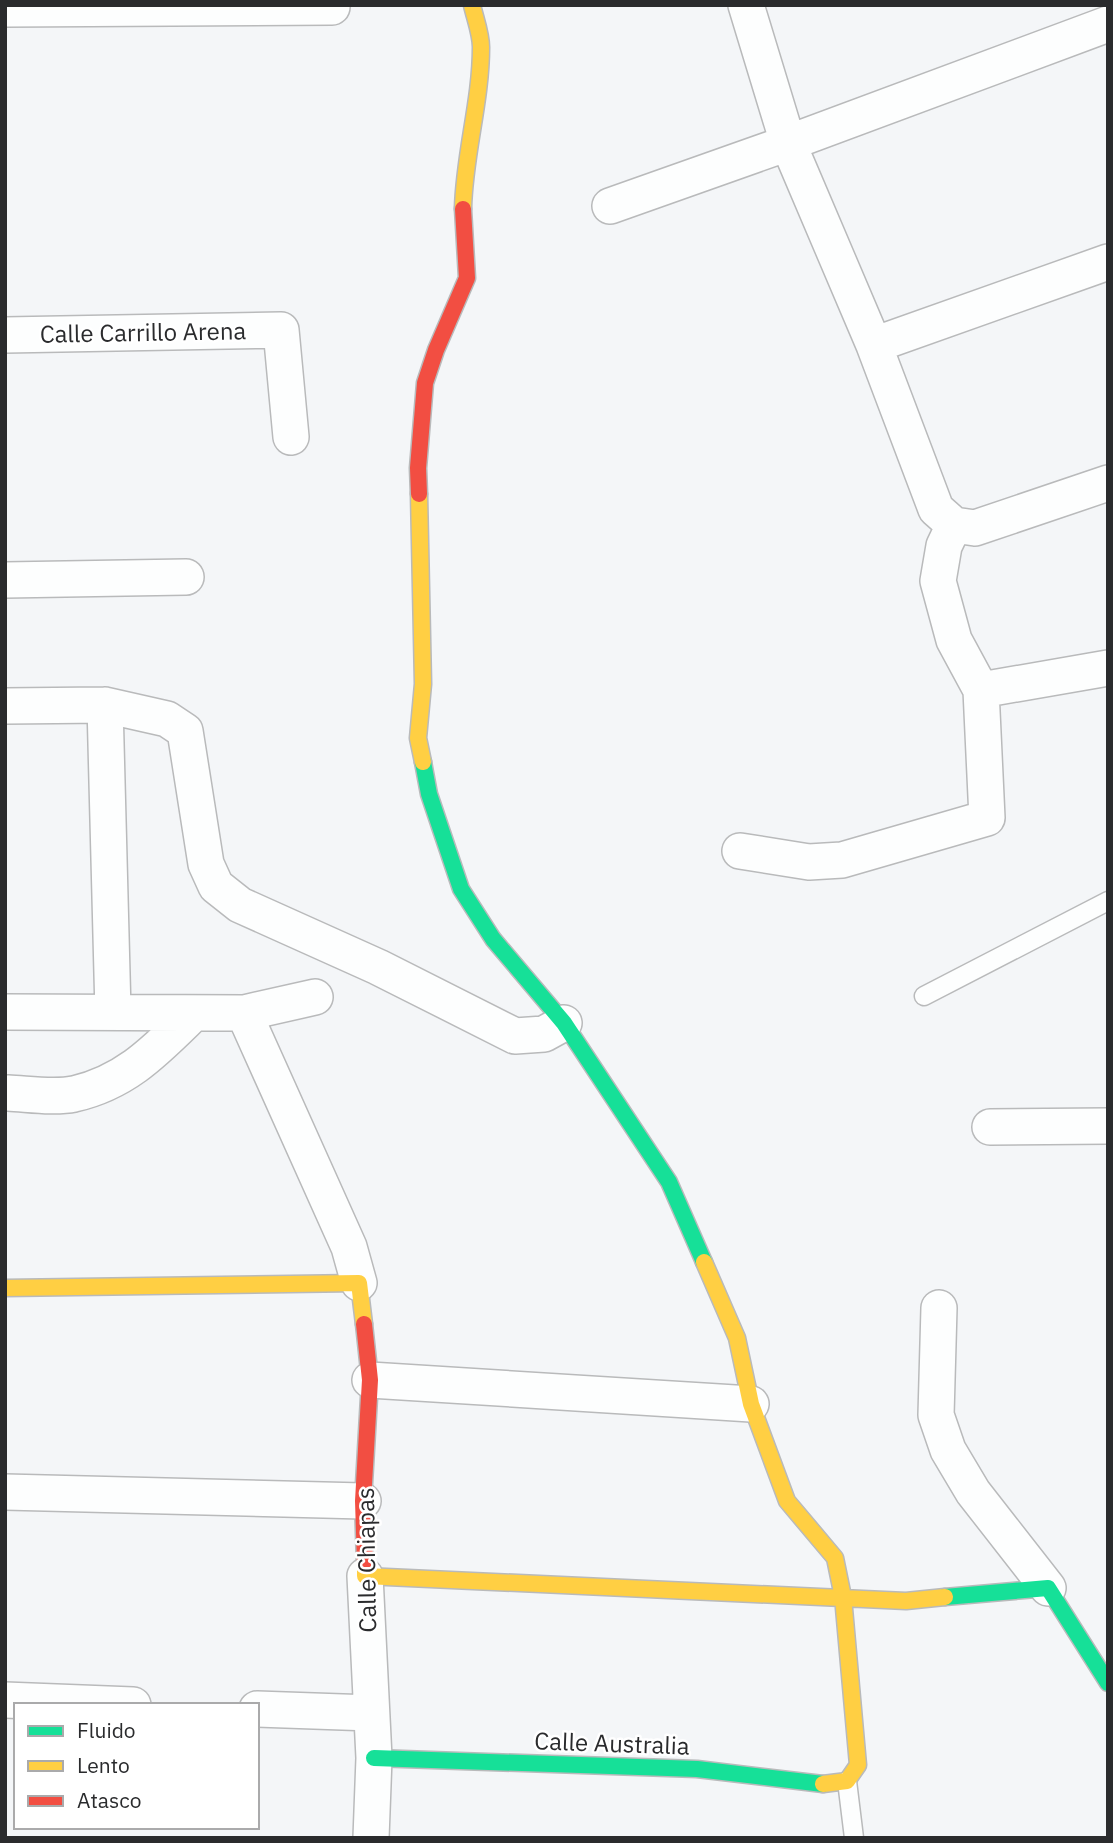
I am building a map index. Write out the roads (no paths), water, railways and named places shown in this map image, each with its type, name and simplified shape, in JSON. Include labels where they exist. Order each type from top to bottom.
[{"type":"street","points":[[472,5],[481,45],[476,108],[464,174],[463,230],[467,278],[425,383],[418,468],[423,684],[418,738],[429,794],[461,889],[493,939],[564,1023],[669,1182],[737,1338],[751,1404],[787,1501],[835,1558],[843,1597],[859,1755],[859,1765],[847,1781]]},
{"type":"street","points":[[746,5],[788,143],[874,345],[936,509],[954,525],[975,528],[1108,483]]},
{"type":"street","points":[[5,9],[332,7]]},
{"type":"street","points":[[610,206],[1108,24]]},
{"type":"street","points":[[874,345],[1108,262]]},
{"type":"street","name":"Calle Carrillo Arena","points":[[5,335],[281,330],[291,437]]},
{"type":"street","points":[[740,851],[809,862],[842,860],[987,818],[981,690],[954,640],[938,581],[944,546],[954,525]]},
{"type":"street","points":[[5,580],[186,577]]},
{"type":"street","points":[[981,690],[1108,668]]},
{"type":"street","points":[[5,706],[105,705],[167,719],[185,732],[206,864],[216,886],[240,905],[377,967],[515,1036],[544,1034],[564,1023]]},
{"type":"street","points":[[105,705],[113,1012]]},
{"type":"street","points":[[5,1012],[244,1013],[315,997]]},
{"type":"street","points":[[8,1093],[72,1095],[106,1083],[139,1065],[194,1013]]},
{"type":"street","points":[[5,1288],[359,1283],[349,1247],[244,1013]]},
{"type":"street","points":[[990,1127],[1108,1126]]},
{"type":"street","name":"Calle Chiapas","points":[[359,1283],[370,1380],[363,1501],[374,1758],[371,1838]]},
{"type":"street","points":[[939,1308],[936,1415],[948,1450],[973,1492],[1048,1588],[1108,1683]]},
{"type":"street","points":[[370,1380],[751,1404]]},
{"type":"street","points":[[5,1492],[363,1501]]},
{"type":"street","points":[[366,1576],[906,1601],[1048,1588]]},
{"type":"street","points":[[5,1700],[82,1703]]},
{"type":"street","points":[[259,1709],[371,1713]]},
{"type":"street","name":"Calle Australia","points":[[374,1758],[697,1769],[824,1784],[847,1781]]},
{"type":"lane","points":[[924,996],[1108,901]]},
{"type":"lane","points":[[847,1781],[854,1838]]}]
